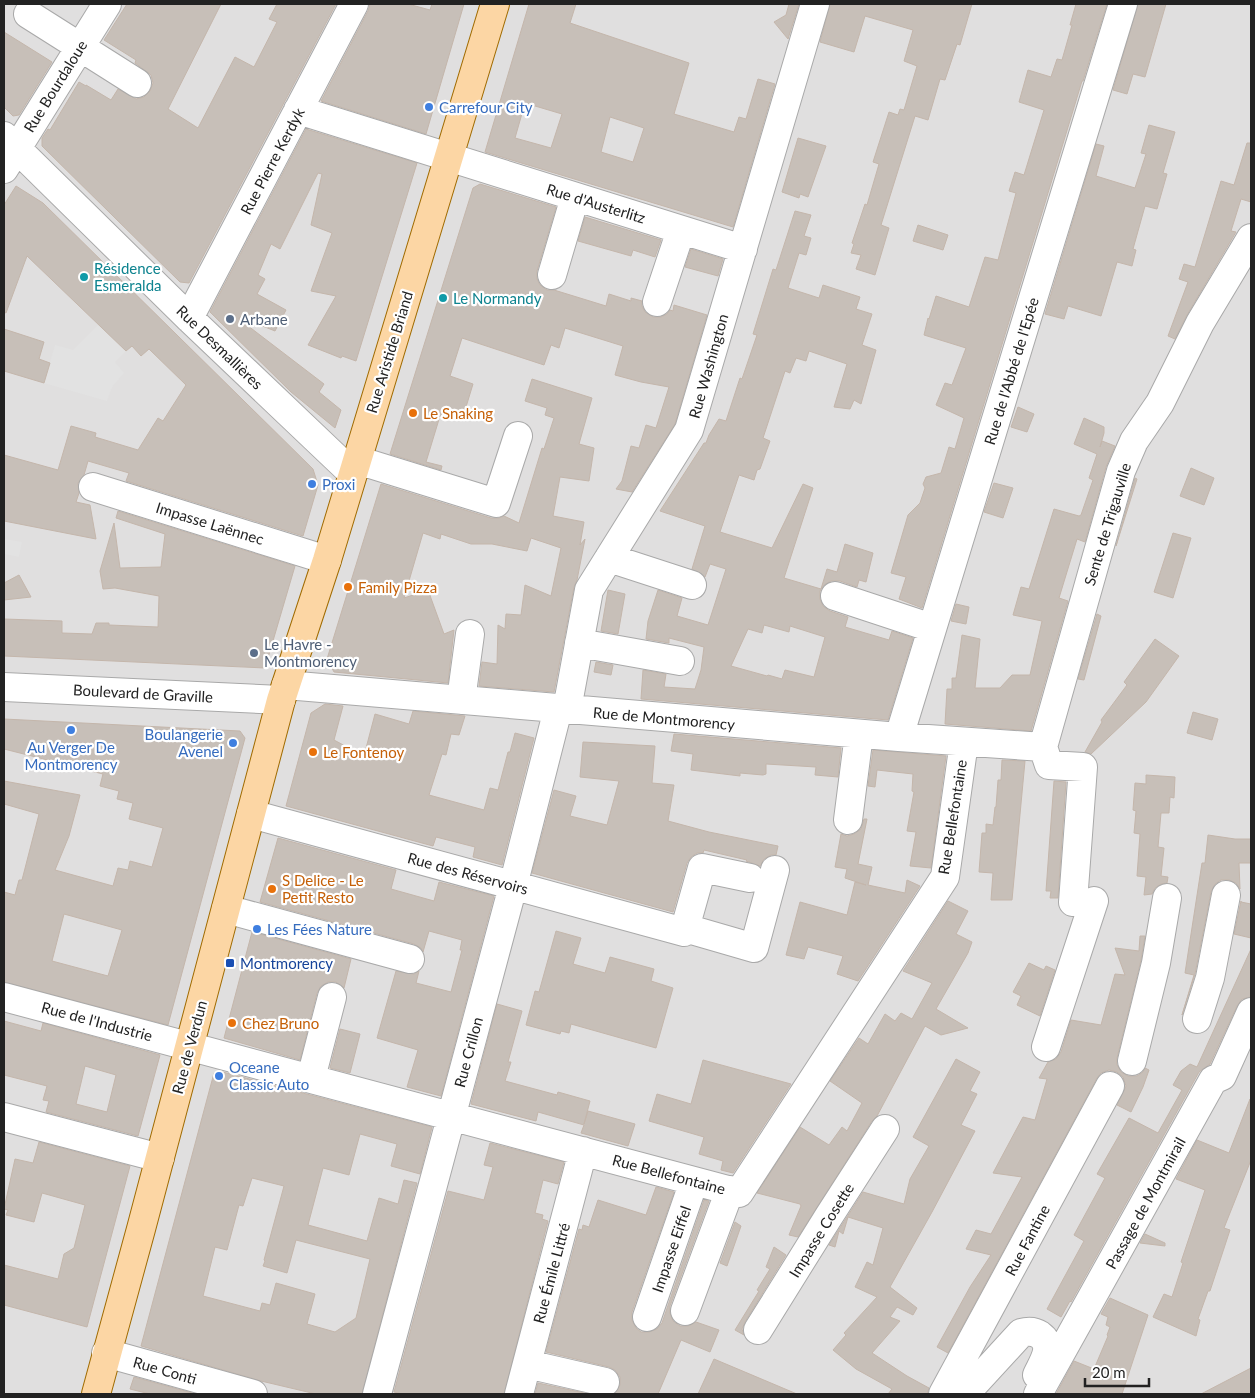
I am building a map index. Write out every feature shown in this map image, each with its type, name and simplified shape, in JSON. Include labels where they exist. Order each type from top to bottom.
[{"type":"main road","name":"Rue Aristide Briand","points":[[284,693],[327,560],[496,4]]},
{"type":"main road","name":"Rue de Verdun","points":[[96,1394],[284,693]]},
{"type":"street","name":"Rue Bourdaloue","points":[[8,151],[80,47],[107,4]]},
{"type":"street","name":"Rue Pierre Kerdyk","points":[[189,318],[354,4]]},
{"type":"street","name":"Rue Washington","points":[[563,709],[579,643],[588,590],[690,430],[815,4]]},
{"type":"street","name":"Rue de l'Abbé de l'Epée","points":[[899,737],[1123,4]]},
{"type":"street","points":[[28,14],[137,83]]},
{"type":"street","name":"Rue d'Austerlitz","points":[[298,110],[743,249]]},
{"type":"street","name":"Rue Desmallières","points":[[8,151],[189,318],[355,466]]},
{"type":"street","points":[[552,275],[575,197]]},
{"type":"street","points":[[657,302],[681,230]]},
{"type":"street","name":"Sente de Trigauville","points":[[1043,747],[1121,471],[1134,440],[1160,403],[1200,323],[1251,238]]},
{"type":"street","points":[[355,466],[496,503],[518,436]]},
{"type":"street","name":"Impasse Laënnec","points":[[92,487],[327,560]]},
{"type":"street","points":[[609,558],[692,585]]},
{"type":"street","points":[[835,596],[932,628]]},
{"type":"street","points":[[461,700],[470,634]]},
{"type":"street","points":[[579,643],[680,661]]},
{"type":"street","name":"Boulevard de Graville","points":[[4,686],[284,693]]},
{"type":"street","name":"Rue de Montmorency","points":[[284,693],[461,700],[859,734],[1043,747]]},
{"type":"street","name":"Rue Crillon","points":[[377,1394],[450,1116],[563,709]]},
{"type":"street","points":[[848,820],[859,734]]},
{"type":"street","name":"Rue Bellefontaine","points":[[190,1046],[739,1193],[945,877],[964,742]]},
{"type":"street","points":[[1043,747],[1049,764],[1083,767],[1083,902],[1046,1047]]},
{"type":"street","name":"Rue des Réservoirs","points":[[251,814],[513,886],[754,948],[762,874],[702,868],[685,930]]},
{"type":"street","points":[[1197,1019],[1210,978],[1226,894]]},
{"type":"street","points":[[1132,1061],[1156,963],[1168,898]]},
{"type":"street","points":[[226,909],[410,959]]},
{"type":"street","points":[[311,1078],[332,996]]},
{"type":"street","name":"Rue de l'Industrie","points":[[4,997],[190,1046]]},
{"type":"street","name":"Passage de Montmirail","points":[[1038,1394],[1213,1080],[1222,1076],[1251,1012]]},
{"type":"street","name":"Rue Fantine","points":[[944,1394],[1110,1086]]},
{"type":"street","points":[[4,1118],[160,1158]]},
{"type":"street","name":"Impasse Cosette","points":[[758,1330],[885,1129]]},
{"type":"street","name":"Rue Émile Littré","points":[[520,1394],[583,1151]]},
{"type":"street","name":"Impasse Eiffel","points":[[647,1317],[694,1181]]},
{"type":"street","points":[[685,1311],[730,1190]]},
{"type":"street","points":[[965,1394],[1021,1333],[1028,1331],[1038,1333],[1045,1339],[1048,1345],[1047,1355],[1028,1394]]},
{"type":"street","name":"Rue Conti","points":[[106,1353],[253,1394]]},
{"type":"street","points":[[527,1364],[606,1382]]},
{"type":"shaded area","points":[[4,4],[1251,4],[1251,1394],[4,1394]]},
{"type":"shaded area","points":[[98,325],[126,351],[115,362],[124,373],[112,387],[107,401],[44,383],[55,345],[73,350]]},
{"type":"shaded area","points":[[4,539],[22,542],[19,557],[4,554]]},
{"type":"building","points":[[127,4],[221,4],[168,109],[198,128],[235,57],[254,67],[277,22],[269,19],[277,4],[336,4],[189,283],[180,282],[42,146],[42,138],[48,129],[50,130],[79,82],[111,100],[118,89],[136,99],[144,97],[150,91],[153,83],[151,75],[135,63],[136,60],[104,40]]},
{"type":"building","points":[[370,4],[408,4],[430,10],[432,4],[464,4],[426,134],[321,101]]},
{"type":"building","points":[[529,4],[576,4],[570,23],[689,63],[674,114],[734,132],[739,117],[746,119],[758,79],[775,84],[733,227],[485,152]],"holes":[[[525,103],[562,114],[551,148],[515,138]],[[610,117],[644,128],[633,162],[601,152]]]},
{"type":"building","points":[[789,4],[799,4],[788,39],[774,22],[786,15]]},
{"type":"building","points":[[830,4],[972,4],[960,45],[957,44],[945,80],[940,79],[928,120],[915,116],[881,225],[889,228],[875,275],[856,269],[861,255],[851,253],[854,244],[852,243],[865,204],[867,205],[879,164],[873,162],[889,112],[898,115],[900,109],[904,110],[917,66],[904,61],[913,30],[865,16],[854,52],[820,42]]},
{"type":"building","points":[[1076,4],[1107,4],[922,608],[899,599],[906,577],[891,573],[908,515],[920,503],[926,477],[941,473],[949,447],[955,449],[964,418],[936,405],[945,383],[952,385],[966,348],[924,335],[928,318],[936,296],[969,307],[985,257],[998,260],[1016,193],[1009,191],[1015,172],[1024,175],[1044,110],[1019,102],[1028,70],[1051,77],[1057,59],[1062,60]]},
{"type":"building","points":[[1138,4],[1166,4],[1145,77],[1133,74],[1127,94],[1113,90]]},
{"type":"building","points":[[4,32],[52,62],[19,115],[13,116],[4,107]]},
{"type":"building","points":[[1149,125],[1175,132],[1163,173],[1167,174],[1157,209],[1145,206],[1133,249],[1136,250],[1132,266],[1117,262],[1101,316],[1068,306],[1064,319],[1045,314],[1096,144],[1104,146],[1096,176],[1135,188],[1146,154],[1141,153]]},
{"type":"building","points":[[306,129],[417,163],[356,361],[342,356],[341,358],[308,345],[336,296],[311,291],[332,233],[311,225],[322,174],[318,173],[280,249],[271,244],[258,275],[265,279],[257,294],[286,310],[275,331],[240,317],[239,319],[324,384],[319,392],[341,410],[335,428],[291,392],[210,312]]},
{"type":"building","points":[[798,138],[826,146],[808,197],[800,194],[799,198],[782,192]]},
{"type":"building","points":[[1247,143],[1251,143],[1251,202],[1241,199],[1231,231],[1236,232],[1175,339],[1168,336],[1188,282],[1179,279],[1184,264],[1195,267],[1221,181],[1234,185]]},
{"type":"building","points":[[480,184],[556,207],[537,271],[537,279],[540,285],[547,290],[554,290],[606,306],[609,294],[631,301],[631,298],[642,301],[645,312],[653,317],[661,317],[670,310],[673,311],[674,305],[707,315],[675,424],[632,492],[616,489],[622,481],[631,446],[639,448],[646,425],[656,428],[669,387],[615,375],[623,346],[565,328],[559,348],[551,345],[544,365],[462,338],[450,376],[473,384],[462,420],[452,417],[451,420],[440,416],[426,462],[442,466],[441,470],[390,454],[473,188]]},
{"type":"building","points":[[16,186],[43,203],[313,469],[318,485],[303,536],[126,481],[129,473],[88,461],[84,475],[78,483],[79,493],[76,502],[90,505],[96,539],[4,521],[4,455],[58,470],[71,426],[96,433],[95,437],[138,450],[158,418],[163,421],[186,385],[149,349],[141,356],[132,346],[126,351],[27,256],[6,313],[4,312],[4,205]]},
{"type":"building","points":[[795,211],[811,215],[804,236],[811,238],[806,255],[799,253],[788,288],[819,298],[823,285],[860,297],[856,309],[872,314],[862,345],[876,350],[861,404],[854,400],[850,409],[834,407],[847,364],[809,351],[806,361],[796,358],[790,373],[785,371],[763,438],[770,441],[760,469],[757,470],[754,480],[739,475],[720,532],[772,548],[803,484],[813,488],[784,578],[821,589],[827,569],[837,572],[845,544],[873,553],[866,582],[859,580],[857,587],[840,581],[831,581],[824,585],[820,591],[820,599],[823,606],[830,611],[848,617],[845,627],[889,640],[892,631],[913,638],[888,720],[641,699],[643,670],[666,674],[664,687],[695,689],[701,670],[704,647],[669,638],[669,643],[646,639],[648,621],[658,590],[682,598],[677,616],[708,625],[726,569],[710,564],[705,577],[692,569],[705,526],[660,511],[704,443],[706,443],[719,419],[726,421],[757,335],[753,334],[773,269],[776,270]],"holes":[[[764,625],[789,632],[790,626],[825,637],[814,677],[785,670],[782,679],[731,666],[748,629],[762,633]]]},
{"type":"building","points":[[585,217],[661,240],[655,257],[633,250],[631,256],[578,241]]},
{"type":"building","points":[[918,225],[948,235],[943,250],[913,241]]},
{"type":"building","points":[[691,249],[723,259],[718,276],[685,267]]},
{"type":"building","points":[[4,329],[44,342],[39,359],[50,363],[44,383],[4,371]]},
{"type":"building","points":[[532,379],[592,398],[579,444],[594,448],[589,481],[560,477],[553,516],[584,522],[580,545],[585,539],[554,692],[479,686],[482,662],[497,664],[498,625],[505,629],[506,614],[521,615],[525,585],[551,596],[561,548],[531,538],[527,551],[492,544],[471,544],[441,534],[440,539],[423,533],[404,598],[428,590],[444,634],[454,630],[448,683],[334,672],[327,659],[381,484],[491,518],[504,516],[519,523],[542,448],[544,449],[554,418],[545,415],[547,408],[525,401]]},
{"type":"building","points":[[1018,407],[1034,414],[1027,432],[1011,427]]},
{"type":"building","points":[[1084,418],[1104,427],[1100,447],[1102,441],[1115,446],[1106,467],[1085,542],[1077,539],[1059,598],[1068,601],[1031,731],[945,724],[947,689],[952,689],[952,678],[956,678],[962,635],[980,639],[975,688],[1000,688],[1012,675],[1030,675],[1042,621],[1013,615],[1021,587],[1029,589],[1054,509],[1081,515],[1093,480],[1089,478],[1097,454],[1074,444]]},
{"type":"building","points":[[1191,468],[1214,478],[1204,505],[1180,496]]},
{"type":"building","points":[[1135,478],[1137,479],[1116,546]]},
{"type":"building","points":[[994,483],[1013,488],[1003,518],[984,512]]},
{"type":"building","points":[[118,511],[295,566],[265,668],[4,656],[4,619],[62,621],[62,633],[92,634],[96,623],[158,627],[159,596],[115,588],[103,589],[100,571],[114,523],[120,568],[161,567],[165,534],[116,518]]},
{"type":"building","points":[[1173,533],[1191,538],[1173,598],[1154,592]]},
{"type":"building","points":[[19,575],[31,597],[4,600],[4,583]]},
{"type":"building","points":[[608,590],[625,594],[618,634],[601,631]]},
{"type":"building","points":[[956,604],[969,607],[966,624],[951,621]]},
{"type":"building","points":[[1097,614],[1101,616],[1084,680],[1078,679]]},
{"type":"building","points":[[1155,639],[1179,656],[1146,702],[1091,754],[1085,752],[1102,722],[1101,720],[1127,685],[1124,682]]},
{"type":"building","points":[[596,662],[613,665],[611,675],[594,672]]},
{"type":"building","points":[[325,704],[343,706],[334,740],[347,747],[365,752],[375,714],[409,724],[413,711],[465,716],[459,735],[451,734],[446,755],[442,754],[429,795],[484,810],[490,788],[498,790],[515,733],[534,738],[502,865],[473,857],[475,847],[436,837],[433,846],[286,806],[311,713]]},
{"type":"building","points":[[1193,712],[1218,719],[1212,740],[1187,733]]},
{"type":"building","points":[[4,719],[240,731],[245,738],[168,1025],[4,982],[4,892],[15,895],[19,880],[22,880],[39,814],[4,804],[4,781],[80,795],[69,836],[55,870],[113,886],[118,868],[128,870],[130,861],[152,867],[163,828],[129,819],[133,803],[117,799],[119,791],[100,786],[103,774],[4,749]],"holes":[[[64,914],[122,930],[108,976],[52,961]]]},
{"type":"building","points":[[674,734],[841,748],[838,777],[815,775],[816,767],[766,764],[766,774],[763,775],[740,773],[740,776],[691,770],[693,754],[671,751]]},
{"type":"building","points":[[583,742],[655,746],[652,783],[674,785],[668,821],[709,832],[778,846],[776,855],[771,855],[764,859],[760,866],[747,860],[704,850],[703,853],[697,853],[687,863],[673,912],[532,873],[554,790],[576,796],[570,816],[607,825],[619,781],[580,777]]},
{"type":"building","points":[[873,750],[946,756],[931,868],[910,866],[916,832],[907,831],[914,792],[912,791],[913,774],[877,770],[875,787],[868,786]]},
{"type":"building","points":[[1002,760],[1025,761],[1012,900],[991,900],[993,873],[979,872],[982,833],[986,833],[986,824],[993,825],[998,780],[1001,780]]},
{"type":"building","points":[[1146,775],[1175,777],[1174,798],[1170,797],[1169,813],[1161,813],[1158,847],[1164,848],[1161,876],[1168,877],[1167,883],[1155,888],[1152,894],[1144,895],[1146,877],[1137,876],[1140,834],[1134,833],[1136,811],[1133,810],[1135,783],[1146,784]]},
{"type":"building","points":[[1054,781],[1066,782],[1058,898],[1050,898],[1051,891],[1046,891]]},
{"type":"building","points":[[864,819],[867,819],[858,864],[872,867],[868,885],[905,893],[907,880],[920,886],[858,981],[837,974],[843,956],[808,947],[804,959],[786,955],[800,902],[847,915],[855,882],[866,885],[845,878],[847,869],[835,867],[841,834],[847,836],[854,834],[861,829]]},
{"type":"building","points":[[1208,835],[1251,839],[1251,863],[1239,863],[1240,889],[1236,883],[1229,880],[1221,880],[1215,884],[1211,892],[1195,974],[1182,1015],[1194,975],[1185,973],[1202,863],[1205,863]]},
{"type":"building","points":[[278,838],[396,870],[391,889],[434,901],[439,882],[494,896],[441,1096],[407,1087],[418,1050],[377,1038],[396,971],[414,974],[419,971],[416,983],[451,992],[462,950],[460,950],[462,940],[429,931],[423,952],[421,948],[414,944],[260,902]]},
{"type":"building","points":[[948,901],[968,911],[956,934],[972,942],[968,953],[936,1009],[968,1028],[941,1035],[925,1026],[877,1116],[798,1237],[789,1235],[801,1206],[800,1204],[757,1193],[800,1127],[829,1145],[842,1127],[847,1131],[862,1103],[830,1081],[859,1038],[868,1044],[885,1014],[895,1021],[901,1013],[912,1019],[932,983],[903,971]]},
{"type":"building","points":[[1241,901],[1251,904],[1251,938],[1234,934]]},
{"type":"building","points":[[556,931],[581,938],[573,964],[605,973],[610,957],[654,969],[651,981],[673,988],[656,1048],[571,1024],[569,1033],[561,1031],[560,1034],[526,1025],[535,991],[539,992]]},
{"type":"building","points":[[252,932],[351,959],[344,988],[336,982],[328,982],[321,986],[317,993],[300,1060],[224,1038]]},
{"type":"building","points":[[1140,936],[1145,936],[1141,960],[1117,1058],[1117,1065],[1121,1072],[1128,1076],[1137,1076],[1145,1068],[1149,1070],[1143,1087],[1131,1112],[1117,1105],[1126,1086],[1123,1077],[1117,1072],[1109,1070],[1101,1073],[1097,1078],[948,1353],[937,1347],[970,1287],[991,1255],[966,1249],[976,1230],[991,1234],[1022,1177],[993,1173],[1023,1117],[1035,1120],[1047,1079],[1039,1078],[1048,1062],[1056,1059],[1061,1052],[1071,1020],[1101,1025],[1115,974],[1125,975],[1115,948],[1139,951]]},
{"type":"building","points":[[1251,949],[1251,997],[1242,999],[1237,1006],[1210,1064],[1199,1072],[1061,1317],[1047,1309],[1084,1241],[1074,1235],[1105,1178],[1097,1174],[1129,1118],[1158,1133],[1182,1090],[1173,1085],[1181,1071],[1190,1064],[1197,1067]]},
{"type":"building","points":[[1029,963],[1044,970],[1046,966],[1055,970],[1040,1016],[1017,1005],[1021,996],[1013,992]]},
{"type":"building","points":[[497,1004],[522,1011],[508,1062],[511,1062],[505,1081],[557,1095],[558,1092],[590,1101],[584,1124],[588,1111],[635,1124],[628,1146],[581,1133],[584,1125],[538,1112],[536,1121],[471,1104]]},
{"type":"building","points":[[4,1021],[41,1031],[43,1023],[160,1055],[138,1136],[46,1112],[49,1101],[43,1100],[47,1086],[4,1075]],"holes":[[[85,1066],[116,1075],[107,1112],[76,1104]]]},
{"type":"building","points":[[340,1029],[360,1034],[350,1073],[330,1068]]},
{"type":"building","points":[[956,1059],[980,1072],[970,1091],[977,1094],[961,1125],[975,1131],[890,1287],[917,1308],[913,1315],[897,1307],[890,1317],[900,1321],[872,1353],[929,1388],[927,1394],[888,1394],[892,1389],[856,1369],[833,1350],[846,1335],[844,1333],[877,1297],[855,1287],[867,1262],[873,1265],[883,1228],[848,1217],[843,1234],[839,1231],[835,1247],[829,1245],[863,1192],[904,1204],[910,1179],[929,1146],[913,1137]]},
{"type":"building","points":[[703,1060],[791,1084],[733,1173],[721,1170],[723,1161],[699,1154],[704,1137],[649,1121],[657,1094],[691,1104]]},
{"type":"building","points":[[219,1071],[432,1127],[420,1174],[391,1166],[397,1144],[360,1134],[349,1175],[323,1168],[308,1225],[367,1241],[379,1198],[398,1204],[404,1180],[417,1183],[362,1394],[316,1394],[261,1381],[141,1346],[214,1073]],"holes":[[[252,1178],[284,1186],[263,1266],[287,1273],[296,1240],[370,1259],[356,1318],[335,1332],[307,1324],[315,1294],[276,1283],[270,1305],[262,1303],[260,1311],[203,1296],[215,1247],[227,1250],[239,1205],[243,1206]]]},
{"type":"building","points":[[1250,1099],[1251,1160],[1224,1228],[1230,1230],[1210,1291],[1208,1291],[1198,1319],[1200,1320],[1196,1336],[1153,1317],[1164,1294],[1172,1297],[1183,1263],[1181,1262],[1205,1190],[1176,1179],[1197,1140],[1229,1153]]},
{"type":"building","points":[[39,1142],[130,1166],[87,1327],[4,1305],[4,1265],[58,1279],[64,1254],[74,1248],[85,1205],[42,1193],[34,1222],[6,1215],[8,1210],[4,1209],[15,1159],[33,1163]]},
{"type":"building","points":[[490,1143],[564,1162],[558,1184],[543,1180],[535,1213],[543,1215],[542,1219],[548,1221],[504,1394],[402,1394],[394,1392],[448,1191],[484,1200],[493,1167],[484,1165]]},
{"type":"building","points":[[656,1187],[674,1192],[632,1312],[632,1320],[636,1328],[641,1332],[657,1329],[662,1323],[704,1200],[709,1201],[670,1306],[670,1313],[673,1321],[680,1326],[688,1326],[696,1322],[719,1330],[710,1352],[681,1340],[658,1394],[614,1394],[620,1385],[620,1377],[615,1370],[546,1352],[579,1229],[582,1230],[583,1225],[589,1227],[598,1200],[646,1215]]},
{"type":"building","points":[[735,1222],[741,1226],[727,1266],[720,1263]]},
{"type":"building","points":[[1145,1234],[1165,1243],[1165,1246],[1140,1243]]},
{"type":"building","points":[[774,1247],[786,1255],[745,1322],[742,1329],[744,1335],[735,1330],[770,1269],[766,1267]]},
{"type":"building","points":[[1110,1298],[1148,1315],[1122,1394],[1056,1394],[1074,1361],[1094,1369],[1108,1336],[1110,1327],[1106,1325],[1108,1317],[1101,1314]]},
{"type":"building","points":[[714,1359],[797,1394],[698,1394]]},
{"type":"building","points":[[1251,1368],[1251,1394],[1201,1394]]},
{"type":"building","points":[[134,1377],[196,1394],[150,1394],[130,1389]]},
{"type":"building","points":[[538,1383],[589,1394],[535,1394]]},
{"type":"place","name":"Carrefour City","points":[[429,107]]},
{"type":"place","name":"Résidence Esmeralda","points":[[84,277]]},
{"type":"place","name":"Le Normandy","points":[[443,298]]},
{"type":"place","name":"Arbane","points":[[230,319]]},
{"type":"place","name":"Le Snaking","points":[[413,413]]},
{"type":"place","name":"Proxi","points":[[312,484]]},
{"type":"place","name":"Family Pizza","points":[[348,587]]},
{"type":"place","name":"Le Havre - Montmorency","points":[[254,653]]},
{"type":"place","name":"Au Verger De Montmorency","points":[[71,730]]},
{"type":"place","name":"Boulangerie Avenel","points":[[233,743]]},
{"type":"place","name":"Le Fontenoy","points":[[313,752]]},
{"type":"place","name":"S Delice - Le Petit Resto","points":[[272,889]]},
{"type":"place","name":"Les Fées Nature","points":[[257,929]]},
{"type":"place","name":"Montmorency","points":[[230,963]]},
{"type":"place","name":"Chez Bruno","points":[[232,1023]]},
{"type":"place","name":"Oceane Classic Auto","points":[[219,1076]]}]
